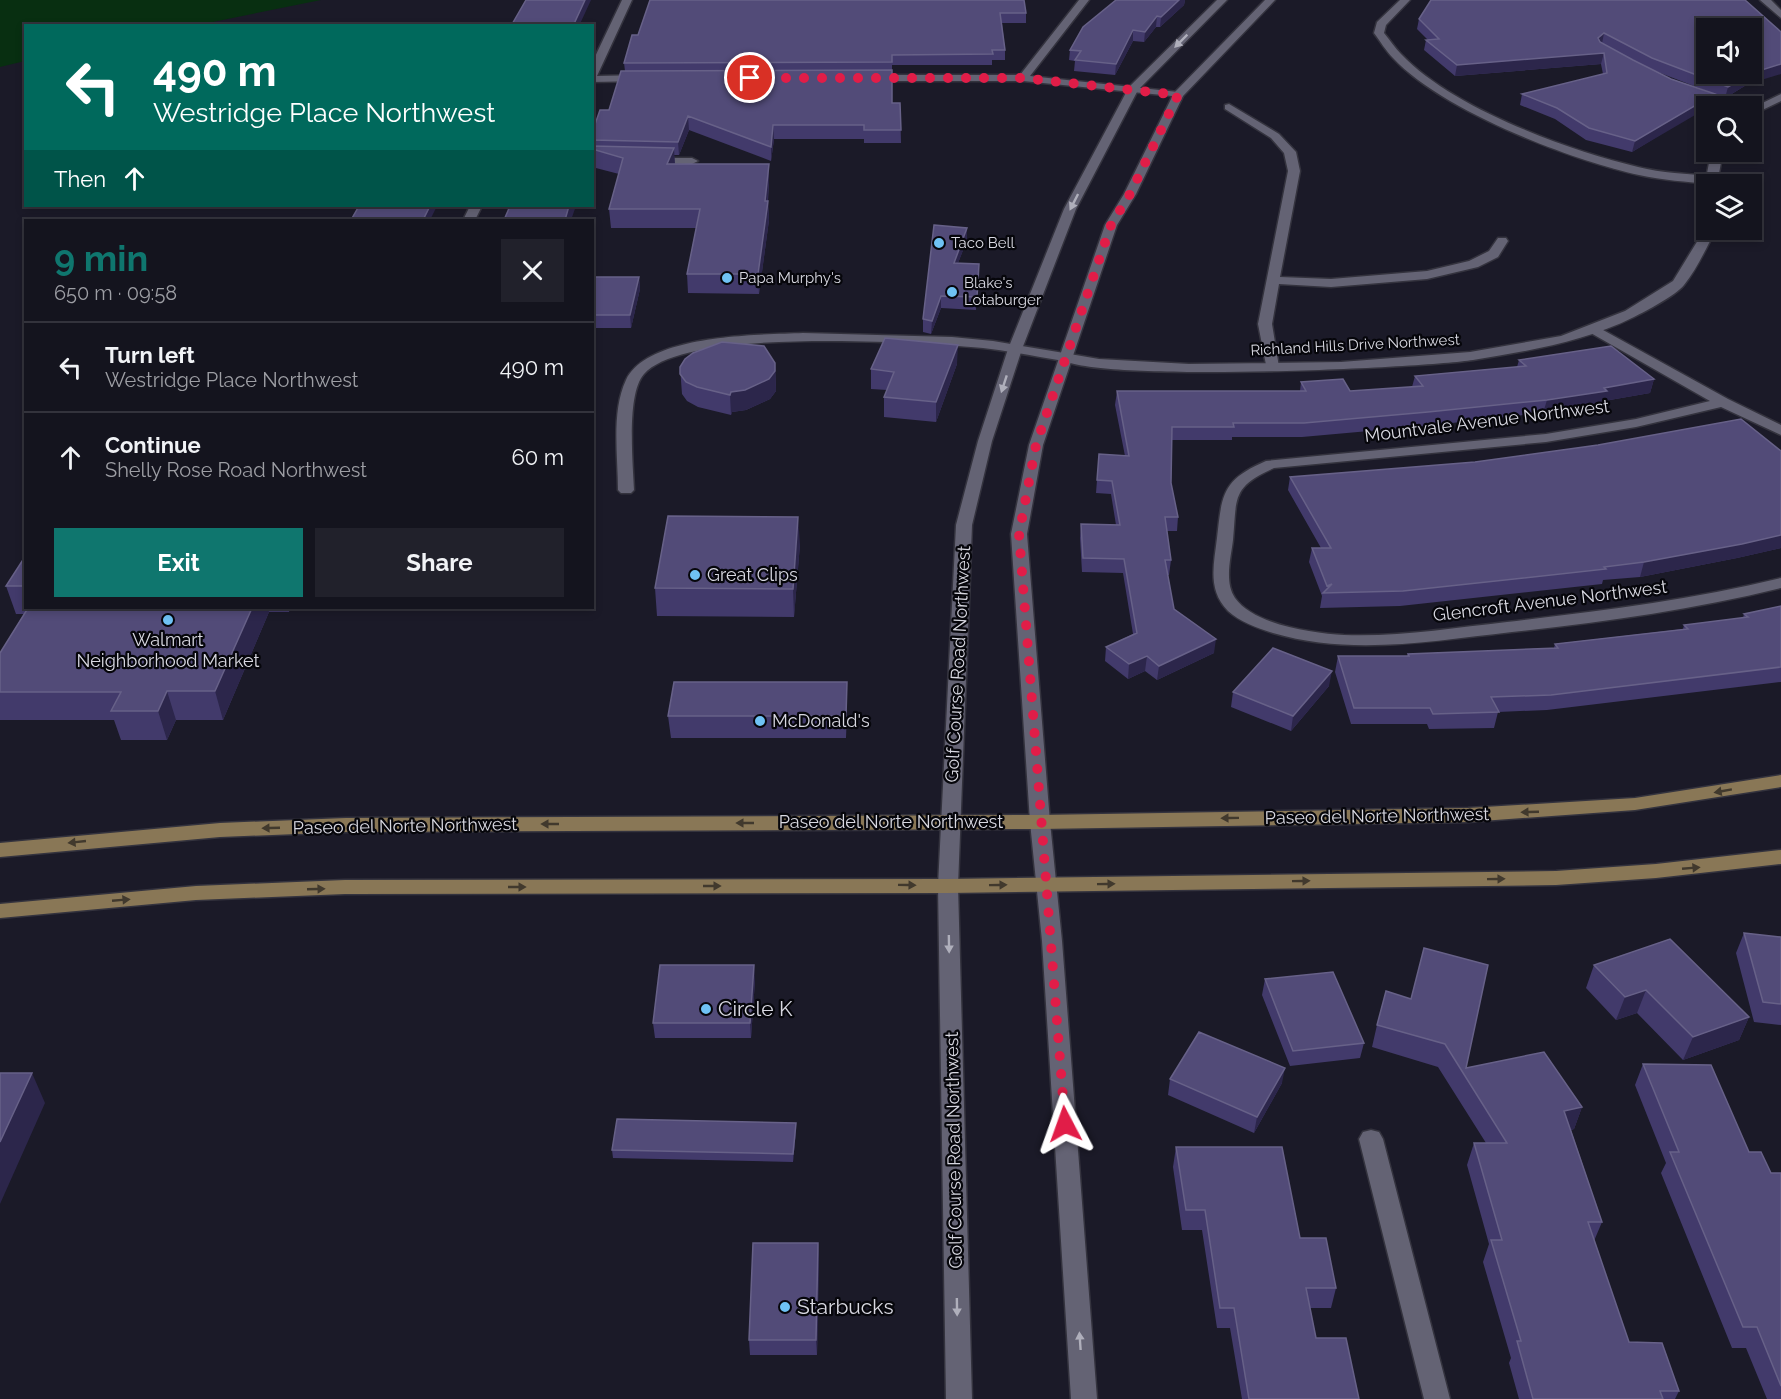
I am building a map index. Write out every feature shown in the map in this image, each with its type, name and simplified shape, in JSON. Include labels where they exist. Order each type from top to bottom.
[{"type":"main road","name":"Paseo del Norte Northwest","points":[[0,850],[220,830],[346,825],[1040,822],[1554,811],[1635,804],[1781,781]]},
{"type":"main road","points":[[0,910],[196,893],[345,887],[948,886],[1556,878],[1656,871],[1781,857]]},
{"type":"street","points":[[594,73],[627,0]]},
{"type":"street","points":[[1023,78],[1084,0]]},
{"type":"street","name":"Golf Course Road Northwest","points":[[959,1399],[948,886],[964,525],[985,441],[1015,350],[1070,209],[1133,89],[1222,0]]},
{"type":"street","points":[[1084,1399],[1019,534],[1036,445],[1064,357],[1111,225],[1130,194],[1178,95],[1270,0]]},
{"type":"street","points":[[1405,0],[1381,24],[1379,33],[1392,51],[1413,70],[1441,89],[1537,137],[1639,171],[1696,180]]},
{"type":"street","points":[[1765,0],[1781,15]]},
{"type":"street","points":[[594,77],[649,78]]},
{"type":"street","points":[[859,78],[1023,78],[1178,95]]},
{"type":"street","points":[[1676,87],[1705,96]]},
{"type":"street","points":[[1762,106],[1781,97]]},
{"type":"street","points":[[1229,107],[1275,136],[1290,152],[1294,171],[1265,324],[1272,367]]},
{"type":"street","points":[[633,160],[692,161]]},
{"type":"street","name":"Richland Hills Drive Northwest","points":[[626,490],[628,391],[639,370],[664,354],[696,346],[732,340],[842,338],[941,340],[1099,363],[1167,367],[1341,366],[1470,356],[1564,340],[1630,315],[1678,284],[1704,240]]},
{"type":"street","points":[[1272,280],[1331,283],[1427,275],[1473,264],[1494,254],[1502,241]]},
{"type":"street","points":[[1594,329],[1722,402],[1781,431]]},
{"type":"street","name":"Mountvale Avenue Northwest","points":[[1256,470],[1271,464],[1546,438],[1636,423],[1722,402]]},
{"type":"street","name":"Glencroft Avenue Northwest","points":[[1256,470],[1237,482],[1229,497],[1221,578],[1227,599],[1244,614],[1268,626],[1322,638],[1367,639],[1441,635],[1569,620],[1654,608],[1781,583]]},
{"type":"street","points":[[1371,1139],[1437,1399]]},
{"type":"green space","points":[[0,0],[321,0],[203,24],[24,24],[24,61],[0,67]]},
{"type":"building","points":[[526,0],[585,0],[574,24],[512,24]]},
{"type":"building","points":[[650,0],[1024,0],[1026,13],[1000,13],[1005,50],[992,50],[993,54],[892,55],[892,62],[624,63],[632,35],[638,35]]},
{"type":"building","points":[[1116,0],[1179,0],[1161,17],[1157,16],[1145,32],[1133,30],[1116,64],[1075,60],[1081,51],[1070,50],[1083,27]]},
{"type":"building","points":[[1431,0],[1745,0],[1781,32],[1781,64],[1762,70],[1762,18],[1696,18],[1696,75],[1652,58],[1604,33],[1598,38],[1600,42],[1671,79],[1715,94],[1696,96],[1696,105],[1635,141],[1589,128],[1557,108],[1522,94],[1607,73],[1604,53],[1457,65],[1426,40],[1439,39],[1419,19]]},
{"type":"building","points":[[892,70],[892,103],[900,103],[901,130],[864,130],[864,125],[773,125],[771,147],[688,116],[678,142],[594,140],[594,127],[600,110],[609,110],[621,71]]},
{"type":"building","points":[[594,146],[674,148],[667,164],[769,164],[765,201],[768,201],[758,274],[687,274],[700,209],[609,209],[623,158],[594,150]]},
{"type":"building","points":[[358,207],[430,207],[424,219],[352,219]]},
{"type":"building","points":[[510,207],[569,207],[565,219],[504,219]]},
{"type":"building","points":[[934,225],[967,228],[954,263],[979,264],[977,297],[941,296],[932,321],[923,319]]},
{"type":"building","points":[[594,277],[639,277],[630,315],[594,315]]},
{"type":"building","points":[[885,338],[958,345],[936,402],[884,397],[894,372],[871,369]]},
{"type":"building","points":[[722,342],[764,346],[775,363],[775,371],[769,379],[745,390],[731,392],[730,395],[686,382],[680,374],[680,367],[685,359],[693,353]]},
{"type":"building","points":[[1611,346],[1654,379],[1604,388],[1607,391],[1547,400],[1428,412],[1304,423],[1233,423],[1234,427],[1172,427],[1171,483],[1178,517],[1165,517],[1171,560],[1165,560],[1174,609],[1216,639],[1159,666],[1147,656],[1129,664],[1106,647],[1137,633],[1124,559],[1083,558],[1081,524],[1120,525],[1112,481],[1097,480],[1099,454],[1129,456],[1117,391],[1306,391],[1301,382],[1343,379],[1350,391],[1423,386],[1415,376],[1526,366],[1519,360]]},
{"type":"building","points":[[1741,419],[1781,451],[1781,535],[1644,562],[1604,567],[1606,569],[1403,591],[1323,593],[1332,584],[1327,586],[1312,548],[1331,548],[1290,477],[1475,462],[1598,445]]},
{"type":"building","points":[[668,516],[798,517],[793,589],[655,588]]},
{"type":"building","points":[[24,558],[24,586],[6,586]]},
{"type":"building","points":[[1781,606],[1781,667],[1551,695],[1491,697],[1499,712],[1433,714],[1430,708],[1354,708],[1338,656],[1409,656],[1408,654],[1558,648],[1555,644],[1688,629],[1684,625],[1748,617],[1744,614]]},
{"type":"building","points":[[27,609],[252,609],[215,691],[167,691],[158,711],[111,711],[121,692],[0,692],[0,653]]},
{"type":"building","points":[[1273,648],[1332,671],[1293,716],[1233,692]]},
{"type":"building","points":[[674,682],[847,682],[846,716],[668,716]]},
{"type":"building","points":[[1744,933],[1781,937],[1781,1004],[1763,1002]]},
{"type":"building","points":[[1670,939],[1749,1017],[1693,1037],[1646,990],[1625,997],[1594,965]]},
{"type":"building","points":[[1424,948],[1488,965],[1466,1068],[1544,1052],[1582,1107],[1564,1111],[1602,1222],[1588,1222],[1629,1342],[1662,1343],[1679,1391],[1660,1391],[1663,1399],[1533,1399],[1517,1341],[1521,1341],[1491,1240],[1502,1240],[1474,1143],[1507,1143],[1445,1044],[1377,1025],[1386,991],[1411,999]]},
{"type":"building","name":"Circle K","points":[[660,965],[754,965],[750,1023],[653,1023]]},
{"type":"building","points":[[1333,972],[1364,1043],[1293,1051],[1265,979]]},
{"type":"building","points":[[1199,1032],[1285,1068],[1257,1117],[1170,1079]]},
{"type":"building","points":[[1643,1064],[1711,1065],[1749,1152],[1761,1152],[1771,1173],[1781,1173],[1781,1386],[1757,1327],[1743,1327],[1670,1152],[1679,1152]]},
{"type":"building","points":[[0,1073],[32,1073],[0,1142]]},
{"type":"building","points":[[617,1119],[796,1123],[793,1154],[612,1150]]},
{"type":"building","points":[[1176,1147],[1282,1147],[1300,1238],[1326,1238],[1336,1288],[1306,1288],[1316,1338],[1346,1338],[1359,1399],[1249,1399],[1234,1308],[1220,1308],[1205,1210],[1186,1210]]},
{"type":"building","name":"Starbucks","points":[[753,1243],[818,1243],[816,1340],[749,1340]]},
{"type":"place","name":"Taco Bell","points":[[939,243]]},
{"type":"place","name":"Papa Murphy's","points":[[727,278]]},
{"type":"place","name":"Blake's Lotaburger","points":[[952,292]]},
{"type":"place","name":"Great Clips","points":[[695,575]]},
{"type":"place","name":"Walmart Neighborhood Market","points":[[168,620]]},
{"type":"place","name":"McDonald's","points":[[760,721]]},
{"type":"place","name":"Circle K","points":[[706,1009]]},
{"type":"place","name":"Starbucks","points":[[785,1307]]},
{"type":"route","points":[[750,78],[1023,78],[1178,95],[1130,194],[1111,225],[1064,357],[1036,445],[1019,534],[1065,1124]]}]
